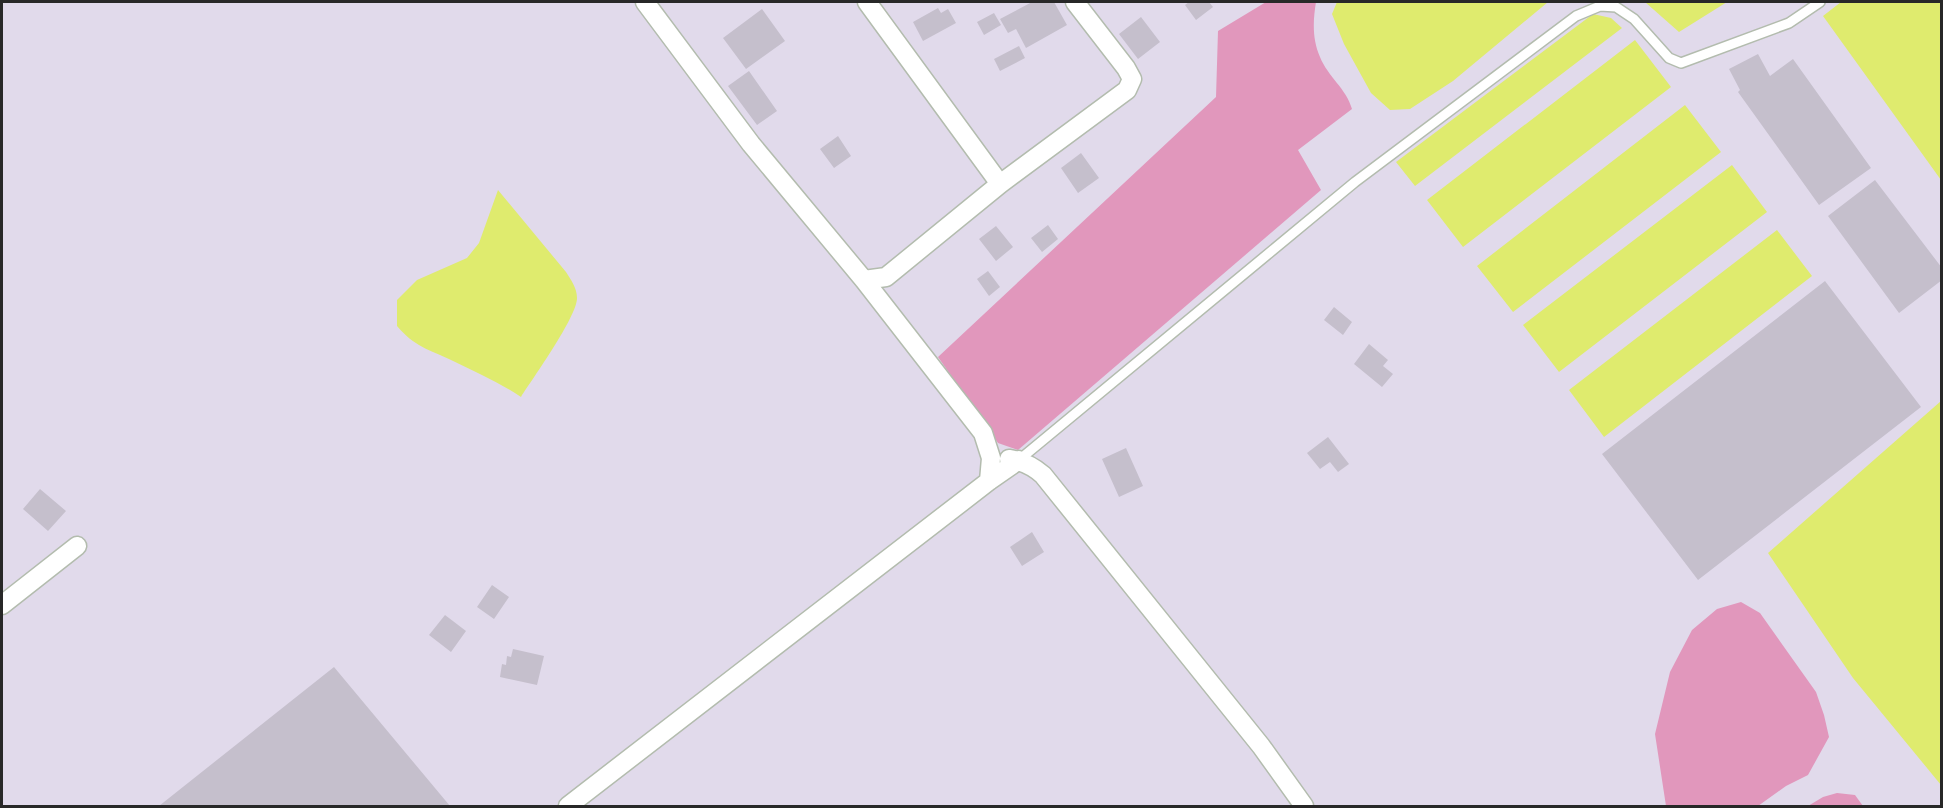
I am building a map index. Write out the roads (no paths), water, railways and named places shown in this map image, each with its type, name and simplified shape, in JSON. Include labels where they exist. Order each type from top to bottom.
[{"type":"street","points":[[645,2],[751,144],[864,280],[983,433],[991,458],[989,481]]},
{"type":"street","points":[[867,2],[1000,184]]},
{"type":"street","points":[[864,280],[886,277],[1000,184],[1127,90],[1132,79],[1126,68],[1076,2]]},
{"type":"street","points":[[885,308],[886,277]]},
{"type":"street","points":[[991,458],[1019,460],[1043,475],[1261,746],[1304,807]]},
{"type":"street","points":[[568,807],[1019,460]]},
{"type":"street","points":[[2,605],[78,546]]},
{"type":"lane","points":[[1019,460],[1355,182],[1576,16],[1600,6],[1616,7],[1634,19],[1669,58],[1681,63],[1789,23],[1820,2]]}]
